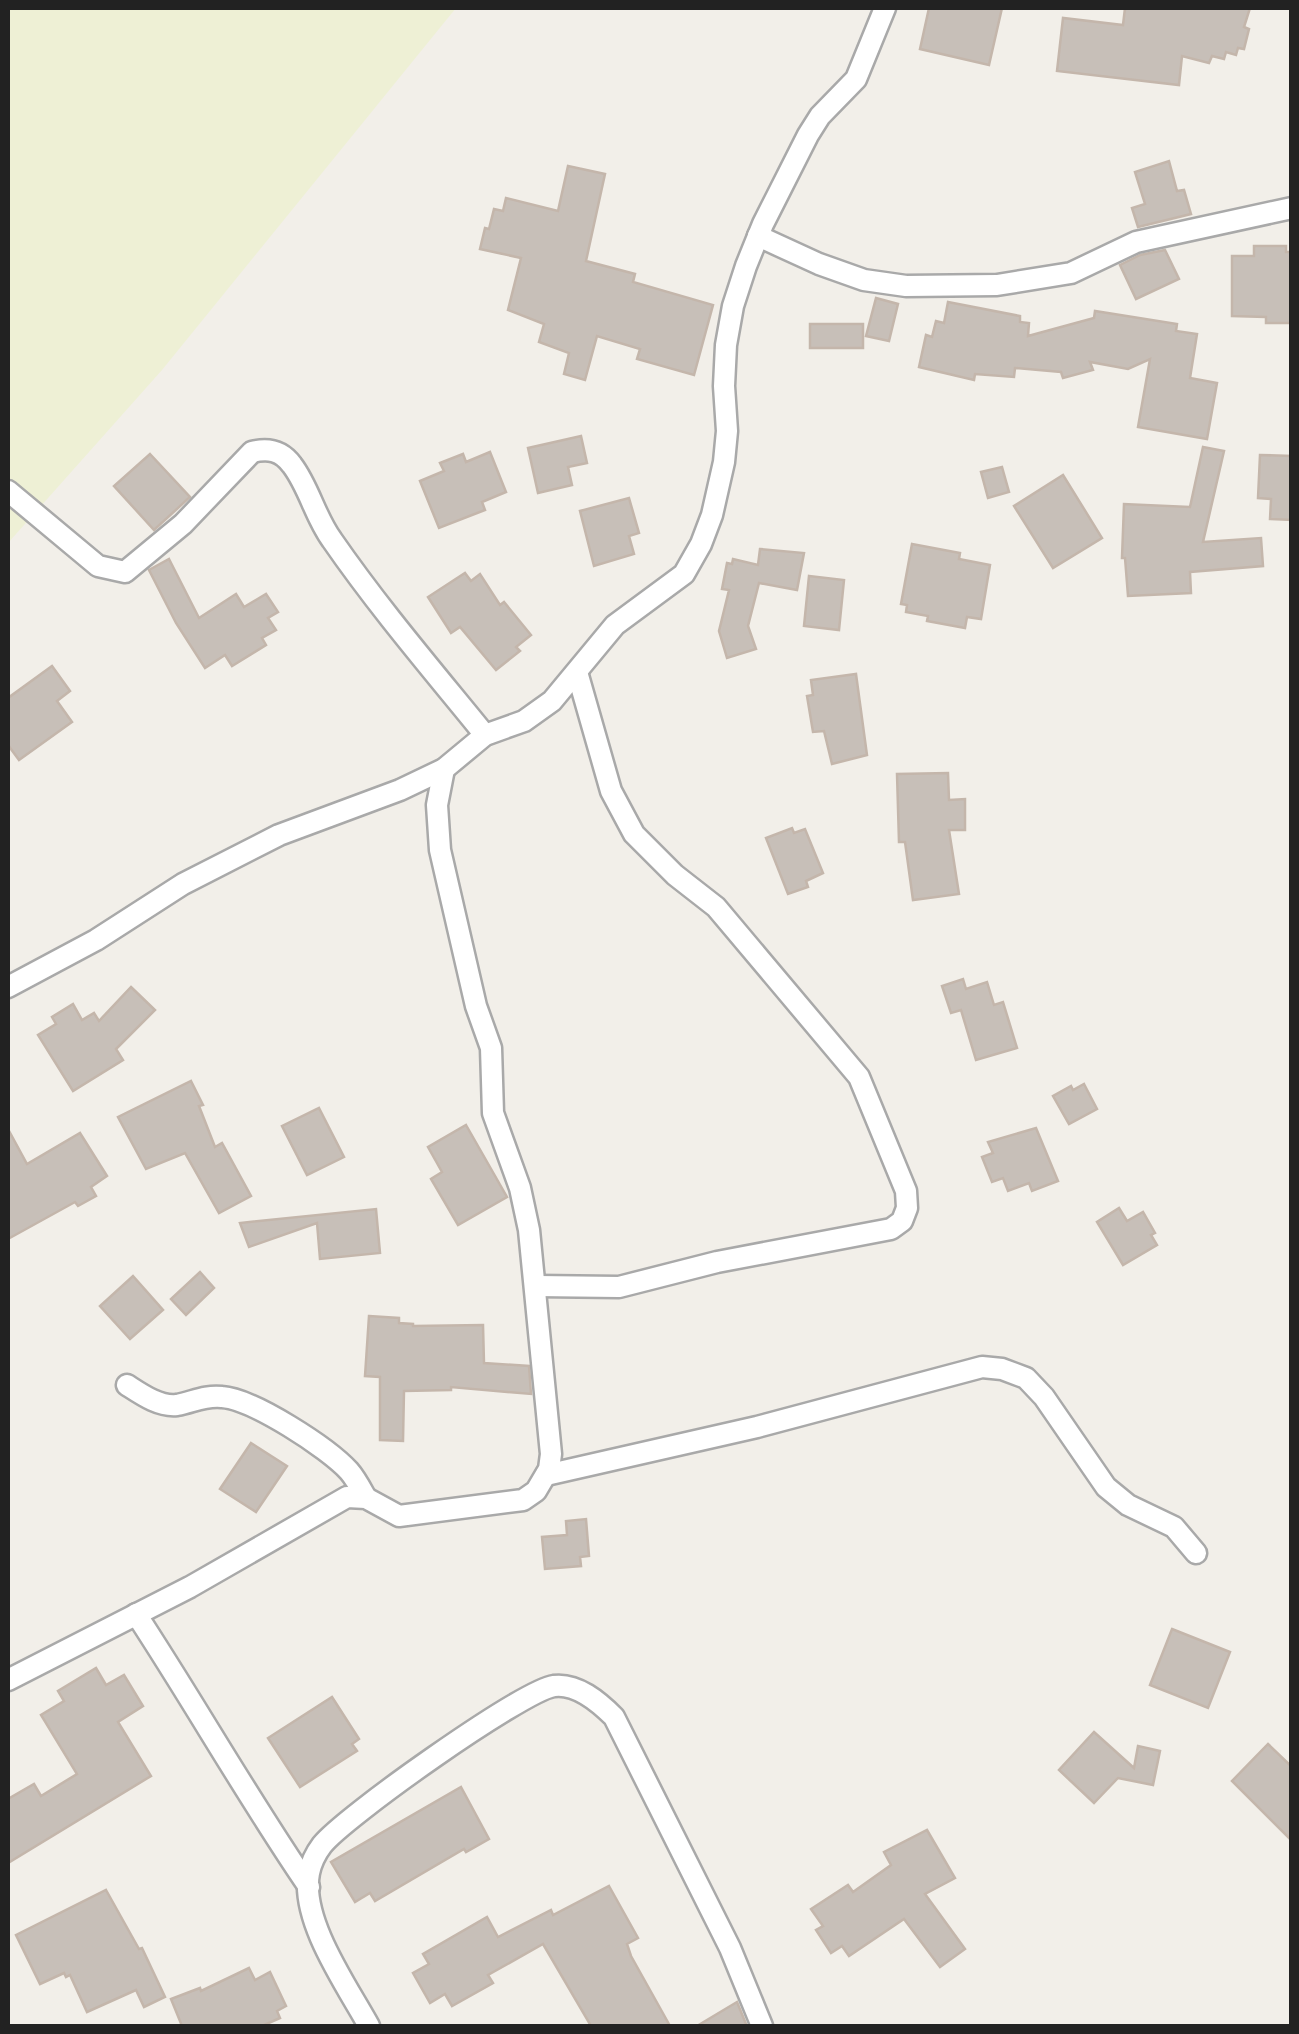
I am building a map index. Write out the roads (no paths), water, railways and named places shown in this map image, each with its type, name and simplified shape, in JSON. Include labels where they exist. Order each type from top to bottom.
[{"type":"street","points":[[8,986],[96,940],[183,884],[279,835],[400,790],[444,769],[485,736],[524,721],[552,701],[616,625],[684,574],[701,544],[724,462],[726,345],[733,306],[758,236],[814,124],[856,79],[885,8]]},
{"type":"street","points":[[758,236],[864,280],[906,286],[997,285],[1071,273],[1136,242],[1292,208]]},
{"type":"street","points":[[8,490],[98,566],[125,572],[183,524],[252,452],[266,448],[278,452],[292,463],[331,539],[485,736]]},
{"type":"street","points":[[537,1286],[619,1287],[718,1262],[829,1243],[892,1229],[902,1221],[907,1208],[906,1191],[859,1077],[716,908],[634,834],[611,791],[577,672]]},
{"type":"street","points":[[8,1680],[347,1497],[366,1498],[399,1516],[523,1500],[536,1491],[546,1475],[552,1454],[537,1286],[520,1188],[493,1113],[491,1048],[476,1006],[440,850],[437,805],[444,769]]},
{"type":"street","points":[[546,1475],[757,1427],[982,1367],[992,1368],[1026,1378],[1044,1397],[1106,1487],[1128,1505],[1174,1527],[1196,1553]]},
{"type":"street","points":[[127,1385],[154,1401],[174,1406],[202,1396],[248,1403],[349,1471],[366,1498]]},
{"type":"street","points":[[136,1614],[308,1887]]},
{"type":"street","points":[[370,2026],[316,1928],[308,1887],[312,1862],[323,1844],[397,1783],[504,1710],[554,1686],[578,1690],[614,1716],[730,1948],[762,2026]]}]
